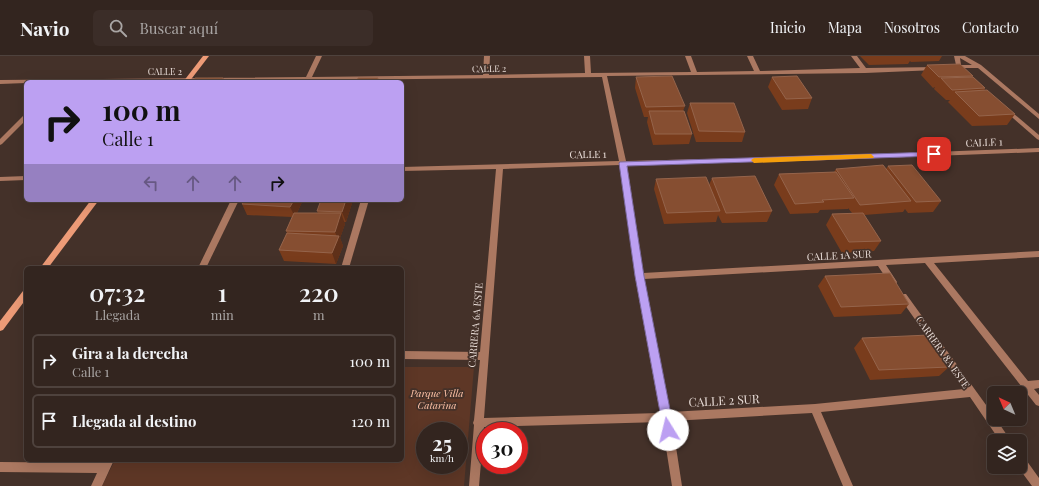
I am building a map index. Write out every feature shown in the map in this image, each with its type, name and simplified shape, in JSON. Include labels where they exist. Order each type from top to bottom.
[{"type":"main road","points":[[188,80],[206,56]]},
{"type":"main road","points":[[46,266],[94,202]]},
{"type":"main road","points":[[0,327],[24,295]]},
{"type":"street","points":[[308,78],[319,56]]},
{"type":"street","points":[[486,77],[487,56]]},
{"type":"street","points":[[588,56],[588,75]]},
{"type":"street","points":[[688,56],[695,74]]},
{"type":"street","points":[[750,56],[758,73]]},
{"type":"street","points":[[854,56],[866,71]]},
{"type":"street","points":[[957,56],[959,67],[965,72]]},
{"type":"street","points":[[961,56],[979,66],[1039,117]]},
{"type":"street","name":"CALLE 2","points":[[227,80],[308,78],[395,80],[588,75],[866,71],[979,66]]},
{"type":"street","points":[[604,75],[623,163],[639,276],[666,416],[677,486]]},
{"type":"street","name":"CALLE 2","points":[[0,82],[24,82]]},
{"type":"street","points":[[999,103],[1039,138]]},
{"type":"street","points":[[0,143],[24,118]]},
{"type":"street","name":"CALLE 1","points":[[404,169],[828,158],[1039,150]]},
{"type":"street","name":"CARRERA 6A ESTE","points":[[478,422],[500,167]]},
{"type":"street","points":[[0,179],[24,178]]},
{"type":"street","points":[[203,266],[234,202]]},
{"type":"street","points":[[346,266],[364,202]]},
{"type":"street","name":"CALLE 1A SUR","points":[[639,276],[1039,254]]},
{"type":"street","points":[[927,260],[1039,402]]},
{"type":"street","name":"CARRERA 8A ESTE","points":[[880,263],[1001,434]]},
{"type":"street","points":[[404,355],[484,356]]},
{"type":"street","points":[[1026,385],[1039,384]]},
{"type":"street","name":"CALLE 2 SUR","points":[[505,422],[666,416],[815,408],[971,392]]},
{"type":"street","points":[[815,408],[848,486]]},
{"type":"street","name":"CARRERA 6A ESTE","points":[[474,486],[476,454]]},
{"type":"street","points":[[0,467],[107,464],[96,486]]},
{"type":"street","points":[[1027,471],[1038,486]]},
{"type":"green space","name":"Parque Villa Catarina","points":[[404,367],[474,367],[468,438],[468,422],[416,422],[416,474],[465,474],[464,486],[102,486],[114,462],[404,462]]},
{"type":"building","points":[[960,64],[973,76],[939,77],[927,65]]},
{"type":"building","points":[[672,76],[685,106],[646,107],[636,77]]},
{"type":"building","points":[[797,76],[812,98],[786,99],[772,77]]},
{"type":"building","points":[[973,77],[985,88],[952,90],[941,78]]},
{"type":"building","points":[[195,78],[223,78],[222,80],[194,80]]},
{"type":"building","points":[[358,78],[378,78],[378,80],[358,80]]},
{"type":"building","points":[[987,90],[1015,114],[979,116],[955,92]]},
{"type":"building","points":[[690,103],[734,103],[745,132],[699,131]]},
{"type":"building","points":[[649,111],[684,111],[692,134],[655,134]]},
{"type":"building","points":[[883,165],[911,201],[860,205],[836,169]]},
{"type":"building","points":[[912,165],[941,201],[916,202],[888,166]]},
{"type":"building","points":[[836,172],[854,198],[822,200],[824,202],[795,204],[779,174]]},
{"type":"building","points":[[755,176],[772,211],[726,213],[712,178]]},
{"type":"building","points":[[706,177],[720,211],[667,213],[656,179]]},
{"type":"building","points":[[244,202],[293,202],[290,207],[242,204]]},
{"type":"building","points":[[320,202],[345,202],[342,212],[317,211]]},
{"type":"building","points":[[294,213],[341,213],[335,232],[286,231]]},
{"type":"building","points":[[863,213],[881,241],[849,242],[832,214]]},
{"type":"building","points":[[287,233],[339,236],[332,253],[279,250]]},
{"type":"building","points":[[890,273],[909,304],[841,307],[825,276]]},
{"type":"building","points":[[929,335],[949,367],[879,370],[862,338]]},
{"type":"slow traffic","points":[[754,160],[871,157]]},
{"type":"route","points":[[668,430],[639,276],[623,163],[934,154]]}]
